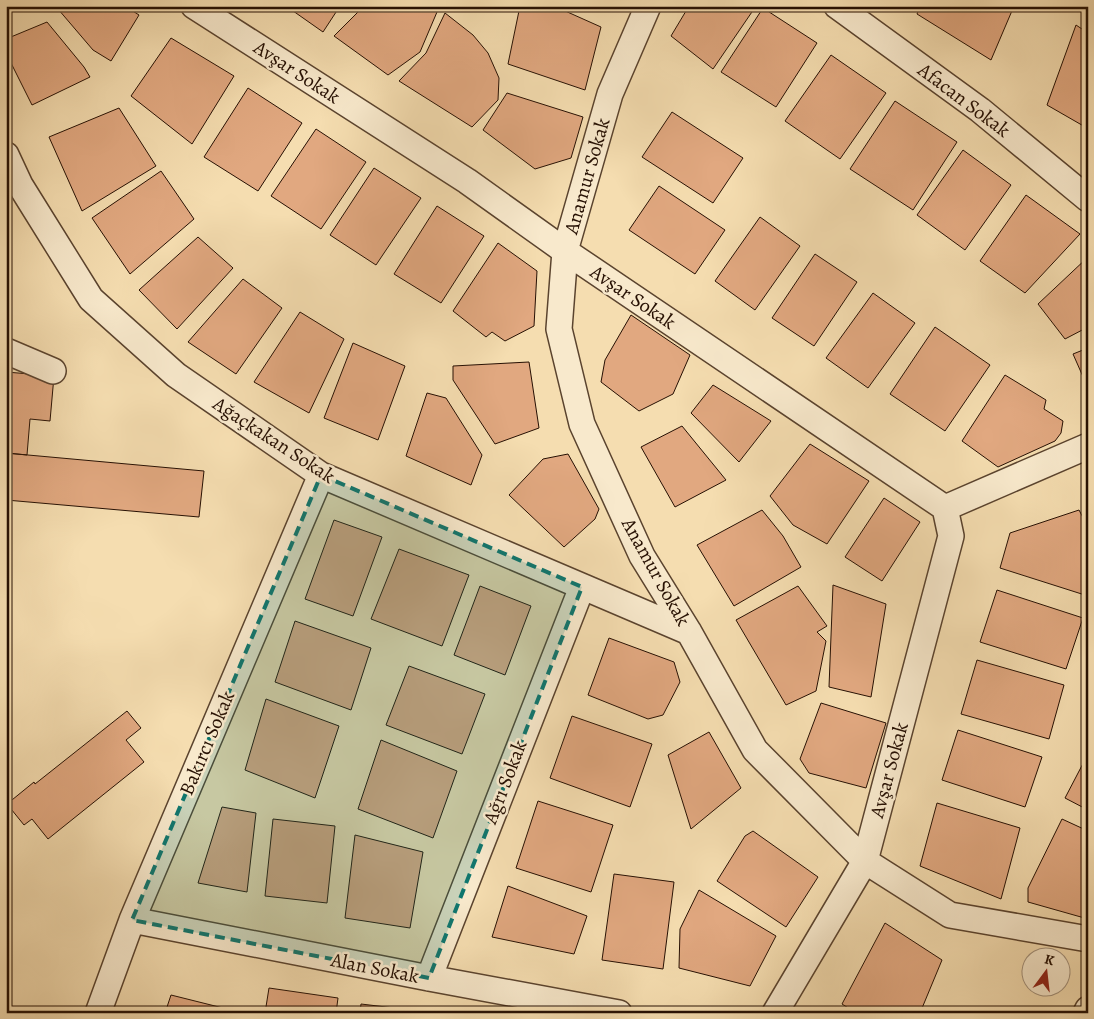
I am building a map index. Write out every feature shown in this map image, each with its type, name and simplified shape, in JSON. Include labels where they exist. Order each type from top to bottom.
[{"type":"street","name":"Avşar Sokak","points":[[194,6],[467,181],[565,251],[945,508],[951,536],[865,861],[775,1013]]},
{"type":"street","name":"Anamur Sokak","points":[[648,6],[610,94],[565,251],[558,329],[582,424],[642,556],[689,632],[755,750],[865,861],[950,915],[1088,939]]},
{"type":"street","name":"Afacan Sokak","points":[[837,6],[980,110],[1088,199]]},
{"type":"street","name":"Ağaçkakan Sokak","points":[[6,155],[20,185],[91,299],[176,375],[321,475],[689,632]]},
{"type":"street","points":[[6,350],[53,371]]},
{"type":"street","points":[[945,508],[1088,446]]},
{"type":"street","name":"Bakırcı Sokak","points":[[98,1013],[132,920],[321,475]]},
{"type":"street","name":"Ağrı Sokak","points":[[428,978],[582,586]]},
{"type":"street","name":"Alan Sokak","points":[[132,920],[619,1013]]},
{"type":"street","points":[[1086,1013],[1088,1009]]},
{"type":"highlighted area","points":[[321,475],[582,587],[429,978],[132,920]]},
{"type":"building","points":[[60,6],[125,6],[139,15],[111,61],[93,50],[58,9]]},
{"type":"building","points":[[286,6],[340,6],[323,32]]},
{"type":"building","points":[[362,6],[429,6],[437,12],[420,52],[388,75],[334,36]]},
{"type":"building","points":[[520,6],[554,6],[601,27],[585,90],[508,64]]},
{"type":"building","points":[[689,6],[756,6],[713,69],[671,36]]},
{"type":"building","points":[[920,6],[1014,6],[991,60],[917,14]]},
{"type":"building","points":[[763,8],[817,43],[776,107],[721,72]]},
{"type":"building","points":[[445,13],[473,35],[488,53],[499,78],[498,100],[472,127],[399,81],[426,53]]},
{"type":"building","points":[[47,22],[90,77],[32,105],[6,53],[6,39]]},
{"type":"building","points":[[1076,25],[1088,33],[1087,128],[1047,105]]},
{"type":"building","points":[[171,38],[234,76],[192,144],[131,96]]},
{"type":"building","points":[[831,55],[886,93],[840,159],[785,121]]},
{"type":"building","points":[[248,88],[302,123],[258,191],[204,157]]},
{"type":"building","points":[[507,93],[583,117],[571,158],[535,169],[483,130]]},
{"type":"building","points":[[895,101],[957,142],[913,210],[850,169]]},
{"type":"building","points":[[119,108],[156,166],[82,211],[49,137]]},
{"type":"building","points":[[672,112],[743,158],[713,203],[642,157]]},
{"type":"building","points":[[316,129],[366,162],[321,229],[271,196]]},
{"type":"building","points":[[963,150],[1011,185],[965,250],[917,215]]},
{"type":"building","points":[[374,168],[421,198],[376,265],[330,235]]},
{"type":"building","points":[[161,171],[194,219],[130,274],[92,218]]},
{"type":"building","points":[[659,186],[725,230],[695,274],[629,230]]},
{"type":"building","points":[[1026,195],[1080,234],[1025,293],[980,261]]},
{"type":"building","points":[[437,206],[484,236],[441,303],[394,274]]},
{"type":"building","points":[[760,217],[800,246],[755,310],[715,281]]},
{"type":"building","points":[[198,237],[233,268],[177,329],[139,290]]},
{"type":"building","points":[[498,243],[537,271],[534,326],[505,341],[492,332],[486,337],[453,311]]},
{"type":"building","points":[[815,254],[857,282],[814,346],[772,318]]},
{"type":"building","points":[[1088,257],[1088,327],[1065,339],[1038,304]]},
{"type":"building","points":[[243,279],[282,308],[236,374],[188,342]]},
{"type":"building","points":[[873,293],[915,323],[868,388],[826,358]]},
{"type":"building","points":[[300,312],[344,339],[309,413],[254,382]]},
{"type":"building","points":[[631,315],[690,355],[673,394],[639,411],[601,382],[605,360]]},
{"type":"building","points":[[935,327],[990,365],[945,431],[890,394]]},
{"type":"building","points":[[353,343],[405,366],[378,440],[324,418]]},
{"type":"building","points":[[1088,348],[1088,388],[1073,354]]},
{"type":"building","points":[[529,362],[539,428],[495,444],[453,380],[453,366]]},
{"type":"building","points":[[6,372],[54,376],[50,421],[30,419],[27,455],[6,453],[9,417],[6,417]]},
{"type":"building","points":[[1005,375],[1046,400],[1044,409],[1063,421],[1061,433],[1055,441],[998,467],[962,441]]},
{"type":"building","points":[[713,385],[771,421],[739,462],[691,413]]},
{"type":"building","points":[[427,393],[446,398],[482,455],[471,485],[406,456]]},
{"type":"building","points":[[682,426],[726,480],[675,507],[641,447]]},
{"type":"building","points":[[810,444],[869,481],[827,544],[793,525],[770,496]]},
{"type":"building","points":[[6,453],[204,471],[199,517],[6,500]]},
{"type":"building","points":[[568,454],[599,509],[595,519],[564,547],[509,495],[543,459]]},
{"type":"building","points":[[884,498],[920,522],[882,581],[845,557]]},
{"type":"building","points":[[762,510],[783,536],[801,567],[734,606],[697,545]]},
{"type":"building","points":[[1079,510],[1088,527],[1088,596],[1000,568],[1010,533]]},
{"type":"building","points":[[334,520],[382,537],[353,616],[305,599]]},
{"type":"building","points":[[399,549],[469,575],[442,646],[371,619]]},
{"type":"building","points":[[833,585],[886,604],[871,697],[829,687]]},
{"type":"building","points":[[480,586],[531,606],[505,675],[454,655]]},
{"type":"building","points":[[798,586],[827,626],[817,632],[826,641],[816,691],[786,705],[736,620]]},
{"type":"building","points":[[997,590],[1083,618],[1066,669],[980,642]]},
{"type":"building","points":[[295,621],[371,648],[351,710],[275,682]]},
{"type":"building","points":[[609,638],[674,662],[680,682],[663,715],[648,719],[588,695]]},
{"type":"building","points":[[977,660],[1064,685],[1049,739],[961,714]]},
{"type":"building","points":[[409,666],[485,694],[462,754],[386,725]]},
{"type":"building","points":[[266,699],[339,726],[315,798],[245,770]]},
{"type":"building","points":[[821,703],[886,723],[866,788],[809,773],[800,759]]},
{"type":"building","points":[[127,711],[141,728],[126,740],[144,762],[48,839],[32,819],[24,825],[7,804]]},
{"type":"building","points":[[572,716],[652,744],[630,807],[550,778]]},
{"type":"building","points":[[958,730],[1042,757],[1025,807],[942,780]]},
{"type":"building","points":[[709,732],[741,788],[691,829],[668,755]]},
{"type":"building","points":[[381,740],[457,771],[433,838],[358,809]]},
{"type":"building","points":[[1088,754],[1088,810],[1065,798]]},
{"type":"building","points":[[538,801],[613,825],[591,892],[516,868]]},
{"type":"building","points":[[937,803],[1020,828],[1001,899],[920,866]]},
{"type":"building","points":[[222,807],[256,813],[247,892],[198,883]]},
{"type":"building","points":[[273,819],[335,826],[327,903],[265,896]]},
{"type":"building","points":[[1062,819],[1088,831],[1088,919],[1028,902],[1028,888]]},
{"type":"building","points":[[753,831],[818,877],[786,927],[717,881],[745,836]]},
{"type":"building","points":[[355,835],[423,852],[410,928],[345,918]]},
{"type":"building","points":[[614,874],[674,882],[663,969],[602,960]]},
{"type":"building","points":[[508,886],[587,916],[574,954],[492,937]]},
{"type":"building","points":[[699,890],[776,936],[750,986],[679,968],[680,929]]},
{"type":"building","points":[[885,923],[942,960],[920,1013],[856,1013],[842,1004]]},
{"type":"building","points":[[269,988],[338,998],[336,1013],[265,1013]]},
{"type":"building","points":[[171,995],[243,1013],[165,1013]]},
{"type":"building","points":[[361,1004],[428,1012],[428,1013],[360,1013]]}]
